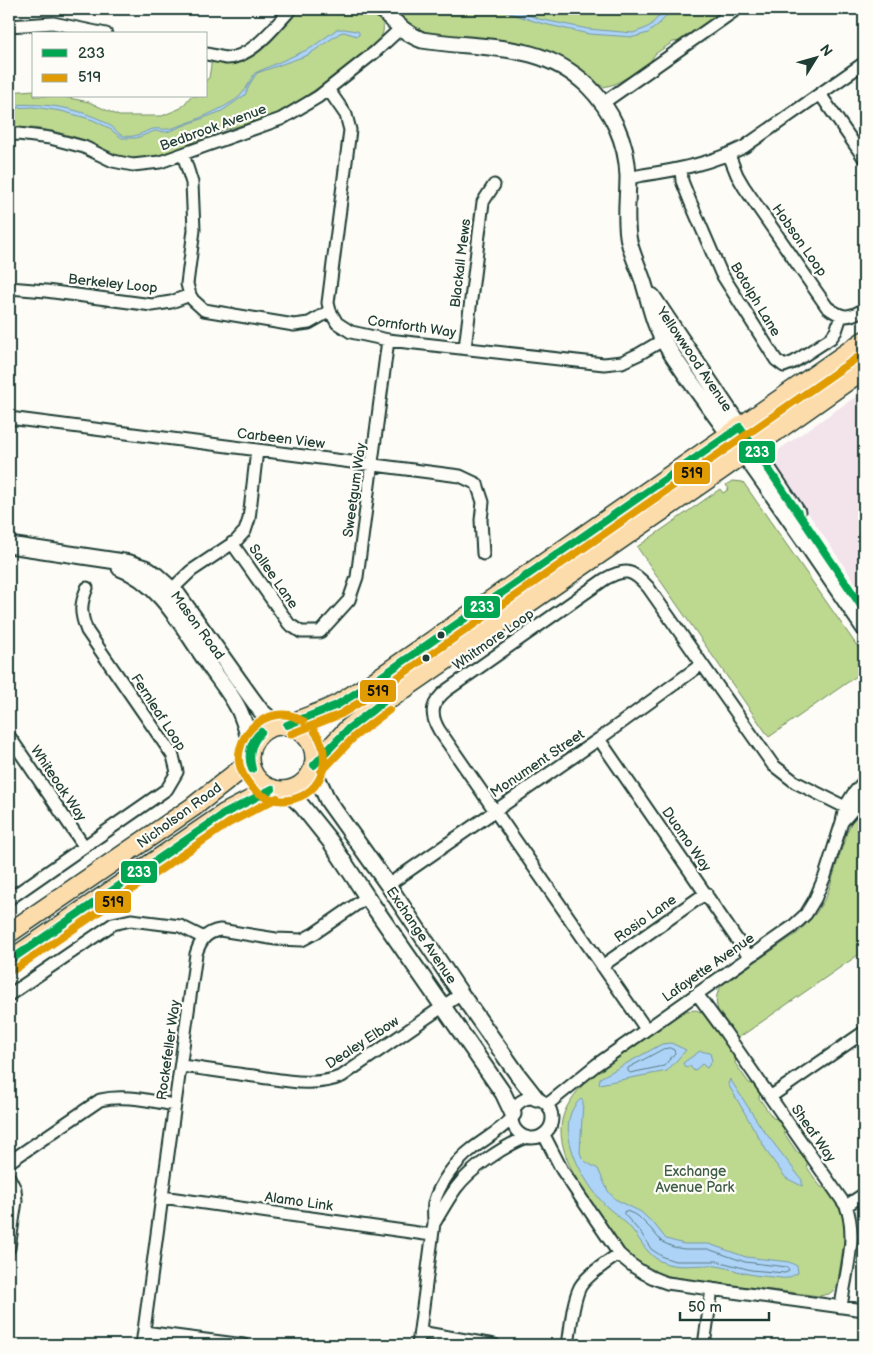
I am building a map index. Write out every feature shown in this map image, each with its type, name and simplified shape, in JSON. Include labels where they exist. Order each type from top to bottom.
[{"type":"main road","name":"Nicholson Road","points":[[9,933],[193,807],[250,754],[256,738],[262,732],[269,728],[324,712],[372,683],[864,341]]},
{"type":"main road","name":"Nicholson Road","points":[[9,961],[224,814],[279,790],[300,786],[306,781],[314,766],[348,729],[366,715],[864,369]]},
{"type":"main road","points":[[282,725],[299,730],[307,736],[312,745],[314,766]]},
{"type":"main road","points":[[250,754],[252,771],[257,779],[264,785],[279,790]]},
{"type":"street","points":[[208,54],[226,58],[240,56],[252,49],[291,9]]},
{"type":"street","name":"Yellowwood Avenue","points":[[381,9],[401,28],[422,40],[500,48],[535,54],[571,72],[588,86],[603,103],[615,124],[627,159],[626,215],[628,238],[644,282],[656,327],[712,413],[735,431]]},
{"type":"street","points":[[603,103],[737,9]]},
{"type":"street","points":[[9,26],[52,23],[96,32]]},
{"type":"street","name":"Bedbrook Avenue","points":[[9,135],[18,134],[50,138],[84,147],[113,160],[133,165],[160,162],[280,119],[318,97],[375,52],[401,28]]},
{"type":"street","points":[[628,178],[680,169],[729,154],[744,147],[864,63]]},
{"type":"street","points":[[183,154],[192,183],[194,230],[187,284],[193,300],[204,310],[294,324],[309,323],[330,311],[328,303],[350,130],[346,115],[328,88]]},
{"type":"street","points":[[820,94],[864,158]]},
{"type":"street","name":"Hobson Loop","points":[[729,154],[736,175],[744,187],[827,307],[841,316]]},
{"type":"street","name":"Botolph Lane","points":[[680,169],[682,181],[721,273],[776,360],[784,366],[794,362],[831,338],[836,331],[841,316]]},
{"type":"street","name":"Blackall Mews","points":[[465,348],[483,202],[494,185]]},
{"type":"street","name":"Yellowwood Avenue","points":[[644,282],[735,431],[864,628]]},
{"type":"street","name":"Berkeley Loop","points":[[9,288],[152,305],[171,302],[190,295]]},
{"type":"street","points":[[841,316],[851,315],[864,308]]},
{"type":"street","name":"Cornforth Way","points":[[330,311],[337,324],[350,332],[388,340],[604,364],[622,362],[663,340]]},
{"type":"street","name":"Sweetgum Way","points":[[320,632],[349,600],[357,577],[388,340]]},
{"type":"street","name":"Carbeen View","points":[[9,418],[460,476],[477,484],[483,502],[481,520],[484,554]]},
{"type":"street","points":[[167,594],[192,572],[236,541],[245,531],[249,519],[257,450]]},
{"type":"street","name":"Yellowwood Avenue","points":[[748,450],[808,529],[864,610]]},
{"type":"street","name":"Sallee Lane","points":[[232,543],[289,624],[302,632],[320,632]]},
{"type":"street","name":"Mason Road","points":[[9,545],[96,559],[129,571],[187,607],[261,711],[282,725]]},
{"type":"street","name":"Whitmore Loop","points":[[646,1030],[439,730],[433,715],[435,703],[440,695],[605,579],[618,572],[631,572],[639,576],[648,587],[773,765],[795,782],[845,807]]},
{"type":"street","name":"Fernleaf Loop","points":[[9,899],[167,789],[177,772],[173,756],[87,631],[82,619],[81,608],[87,588]]},
{"type":"street","name":"Mason Road","points":[[167,594],[237,706],[245,724],[250,754]]},
{"type":"street","name":"Monument Street","points":[[388,885],[599,739],[702,664]]},
{"type":"street","name":"Whiteoak Way","points":[[9,736],[84,846]]},
{"type":"street","name":"Duomo Way","points":[[599,739],[749,957]]},
{"type":"street","name":"Exchange Avenue","points":[[314,766],[328,801],[518,1075],[542,1101]]},
{"type":"street","name":"Lafayette Avenue","points":[[542,1101],[792,927],[806,914],[825,876],[845,807],[864,781]]},
{"type":"street","name":"Exchange Avenue","points":[[279,790],[302,806],[316,822],[503,1093],[512,1116]]},
{"type":"street","name":"Lafayette Avenue","points":[[842,822],[864,797]]},
{"type":"street","name":"Rosio Lane","points":[[602,966],[706,893]]},
{"type":"street","points":[[9,995],[113,924],[122,921],[131,920],[180,926],[204,938],[214,931],[226,930],[276,939],[302,940],[366,897]]},
{"type":"street","name":"Rockefeller Way","points":[[142,1345],[196,954],[200,942],[204,938]]},
{"type":"street","name":"Dealey Elbow","points":[[180,1066],[300,1082],[312,1083],[333,1080],[342,1076],[461,994]]},
{"type":"street","name":"Sheaf Way","points":[[697,994],[846,1206],[850,1220],[851,1244],[841,1307]]},
{"type":"street","points":[[770,1097],[864,1032]]},
{"type":"street","points":[[9,1162],[100,1100],[122,1097],[175,1105]]},
{"type":"street","points":[[418,1345],[434,1223],[434,1204],[439,1190],[461,1158],[499,1131],[512,1116],[516,1106],[521,1101],[528,1098],[542,1101],[552,1111],[552,1122],[549,1130],[544,1135],[537,1138],[526,1137],[516,1129],[512,1116]]},
{"type":"street","points":[[544,1135],[562,1170],[619,1254],[639,1271],[667,1283],[864,1310]]},
{"type":"street","points":[[434,1223],[455,1189],[466,1177],[483,1163],[526,1137]]},
{"type":"street","points":[[9,1177],[15,1189],[16,1200],[9,1248]]},
{"type":"street","points":[[846,1206],[864,1194]]},
{"type":"street","name":"Alamo Link","points":[[162,1197],[432,1235]]},
{"type":"street","points":[[568,1345],[574,1306],[580,1287],[595,1272],[619,1254]]},
{"type":"street","points":[[704,1345],[712,1289]]},
{"type":"street","points":[[144,1332],[244,1345]]},
{"type":"street","points":[[420,1332],[494,1345]]},
{"type":"shaded area","points":[[864,391],[864,596],[777,467],[778,452],[781,448]]},
{"type":"green space","points":[[299,9],[375,9],[383,23],[381,37],[373,46],[297,102],[277,114],[212,134],[170,152],[148,157],[125,157],[87,141],[59,133],[18,127],[9,128],[9,92],[32,90],[32,98],[69,98],[89,102],[119,116],[162,116],[181,108],[189,98],[208,98],[208,79],[212,59],[240,61],[252,55]]},
{"type":"green space","points":[[390,9],[728,9],[681,41],[673,42],[655,54],[650,62],[633,74],[615,84],[604,87],[595,83],[555,55],[508,42],[432,36],[411,28]]},
{"type":"green space","points":[[732,481],[743,482],[864,656],[864,671],[769,737],[637,547],[720,489],[723,493],[729,489],[726,485]]},
{"type":"green space","points":[[864,802],[864,951],[737,1039],[719,1013],[716,999],[718,992],[722,985],[799,932],[816,913],[826,897],[847,832]]},
{"type":"green space","name":"Exchange Avenue Park","points":[[696,1010],[708,1017],[713,1023],[736,1057],[735,1063],[749,1083],[755,1084],[760,1092],[759,1098],[773,1118],[779,1119],[784,1126],[784,1133],[797,1152],[806,1157],[809,1170],[821,1187],[827,1188],[842,1213],[845,1235],[838,1281],[835,1289],[829,1294],[819,1296],[678,1278],[656,1273],[630,1256],[623,1248],[592,1204],[572,1170],[561,1136],[564,1113],[575,1095],[594,1074],[681,1013]]},
{"type":"water","points":[[497,9],[514,9],[539,19],[588,29],[633,33],[651,25],[665,9],[673,9],[648,33],[634,37],[589,34],[540,23]]},
{"type":"water","points":[[337,29],[357,31],[359,35],[340,33],[308,55],[257,73],[245,95],[222,111],[167,132],[155,131],[136,138],[122,138],[93,120],[61,111],[33,107],[9,108],[9,105],[32,105],[66,108],[101,120],[124,136],[136,135],[153,129],[168,129],[195,120],[228,105],[243,93],[255,73],[311,48]]},
{"type":"water","points":[[671,1043],[686,1050],[667,1071],[599,1084],[600,1078],[662,1044]]},
{"type":"water","points":[[700,1051],[710,1053],[712,1061],[707,1068],[702,1064],[694,1071],[690,1066],[685,1067],[683,1063]]},
{"type":"water","points":[[730,1079],[761,1127],[802,1180],[802,1186],[786,1178],[769,1155],[728,1084]]},
{"type":"water","points":[[581,1099],[583,1101],[580,1152],[582,1158],[598,1169],[608,1191],[615,1199],[641,1212],[666,1239],[684,1244],[709,1244],[746,1257],[789,1262],[797,1266],[798,1273],[785,1278],[758,1276],[709,1265],[681,1266],[667,1264],[655,1257],[646,1249],[627,1224],[598,1197],[581,1170],[569,1139],[568,1124],[572,1110]]},
{"type":"transit line","name":"519","points":[[291,734],[341,714],[378,691],[864,353]]},
{"type":"transit line","name":"233","points":[[287,725],[337,705],[372,683],[740,427],[864,610]]},
{"type":"transit line","name":"233","points":[[314,765],[348,729],[383,702]]},
{"type":"transit line","name":"519","points":[[321,772],[355,736],[389,710]]},
{"type":"transit line","name":"519","points":[[303,721],[289,715],[273,716],[258,723],[247,734],[240,749],[240,765],[247,781],[257,792],[269,798],[281,800],[294,799],[305,794],[315,786],[321,774],[324,760],[322,745],[315,732]]},
{"type":"transit line","name":"233","points":[[252,769],[250,749],[254,740],[261,732]]},
{"type":"transit line","name":"233","points":[[252,769],[251,749],[261,732]]},
{"type":"transit line","name":"233","points":[[9,961],[224,814],[272,789]]},
{"type":"transit line","name":"519","points":[[15,969],[229,823],[277,798]]}]
